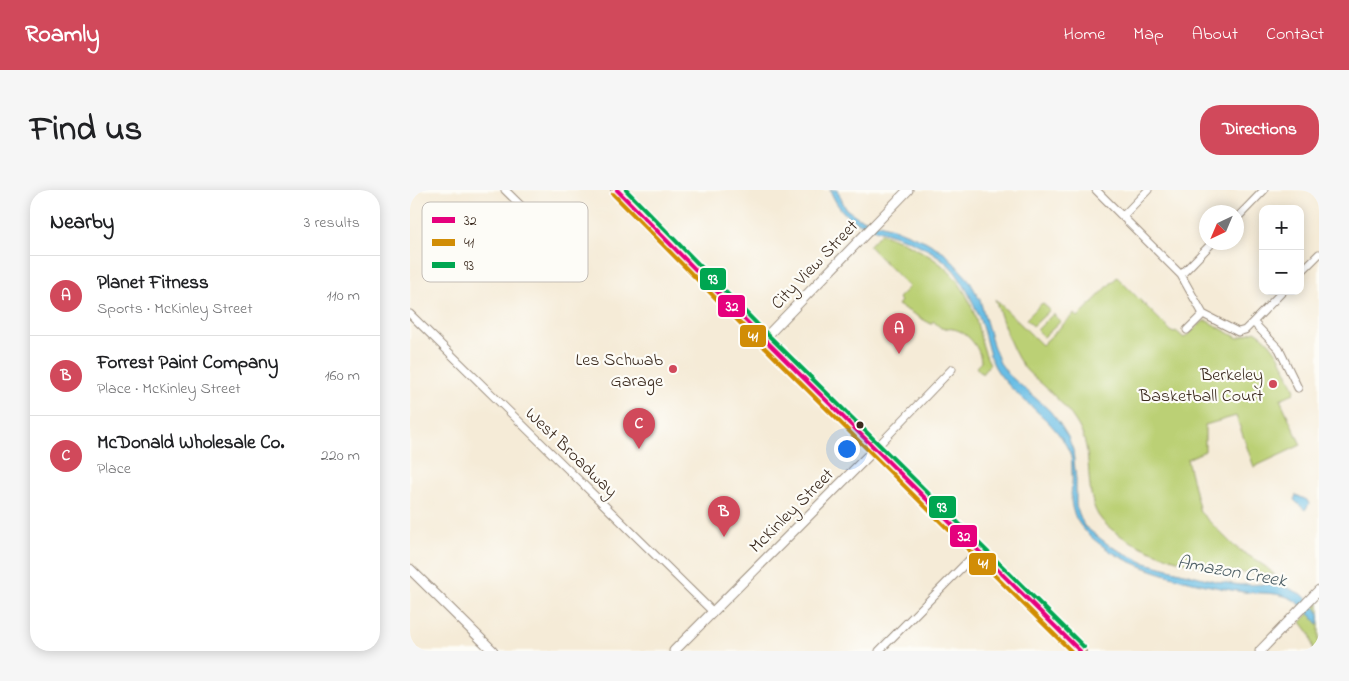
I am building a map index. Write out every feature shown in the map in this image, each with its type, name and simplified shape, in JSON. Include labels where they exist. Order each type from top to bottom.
[{"type":"main road","points":[[617,190],[764,339],[1080,651]]},
{"type":"street","points":[[505,190],[517,202]]},
{"type":"street","name":"City View Street","points":[[764,339],[908,190]]},
{"type":"street","points":[[1096,190],[1181,276],[1204,314],[1238,332],[1245,330],[1279,295]]},
{"type":"street","points":[[1123,216],[1148,190]]},
{"type":"street","points":[[1244,211],[1264,190]]},
{"type":"street","points":[[1181,276],[1205,250]]},
{"type":"street","points":[[1304,270],[1319,254]]},
{"type":"street","name":"West Broadway","points":[[410,314],[713,612]]},
{"type":"street","points":[[1187,330],[1204,314]]},
{"type":"street","points":[[1253,322],[1280,349],[1298,388]]},
{"type":"street","name":"McKinley Street","points":[[674,651],[952,369]]},
{"type":"street","points":[[879,651],[978,551]]},
{"type":"street","points":[[410,569],[493,651]]},
{"type":"street","points":[[1260,651],[1316,594]]},
{"type":"green space","points":[[881,233],[925,253],[938,262],[959,283],[974,313],[990,364],[982,374],[976,367],[981,362],[979,352],[968,337],[958,330],[941,328],[933,321],[931,324],[898,305],[901,301],[898,298],[909,287],[869,246]]},
{"type":"green space","points":[[1117,277],[1173,333],[1176,331],[1184,338],[1204,321],[1238,338],[1255,331],[1263,336],[1275,350],[1284,365],[1295,390],[1294,393],[1280,399],[1301,445],[1254,467],[1236,416],[1205,425],[1205,451],[1187,459],[1200,512],[1234,546],[1275,575],[1218,570],[1168,557],[1149,550],[1115,532],[1102,521],[1095,509],[1090,489],[1086,447],[1079,427],[1062,404],[1023,366],[1010,342],[995,299],[1042,345],[1074,314],[1078,317]]},
{"type":"green space","points":[[1042,303],[1050,310],[1033,326],[1026,319]]},
{"type":"green space","points":[[1053,314],[1061,321],[1044,337],[1037,330]]},
{"type":"green space","points":[[1319,603],[1319,651],[1314,651],[1310,634],[1301,622]]},
{"type":"water","points":[[830,190],[837,190],[846,209],[859,218],[896,229],[925,241],[944,252],[969,280],[980,300],[1000,363],[1009,375],[1049,410],[1068,437],[1073,450],[1076,506],[1084,526],[1110,546],[1145,563],[1215,581],[1240,585],[1266,584],[1288,588],[1303,595],[1315,608],[1319,614],[1319,625],[1306,610],[1286,596],[1244,592],[1171,576],[1118,556],[1092,538],[1077,521],[1072,507],[1072,465],[1069,451],[1054,429],[1015,392],[998,372],[990,356],[974,305],[955,272],[932,252],[903,238],[865,226],[851,218],[840,208]]},
{"type":"water","points":[[1296,495],[1307,500],[1309,504],[1305,510],[1294,500]]},
{"type":"transit line","name":"32","points":[[617,190],[757,332],[1080,651]]},
{"type":"transit line","name":"93","points":[[626,190],[761,328],[1084,647]]},
{"type":"transit line","name":"41","points":[[613,194],[753,336],[1071,651]]},
{"type":"place","name":"Planet Fitness","points":[[899,354]]},
{"type":"place","name":"Les Schwab Garage","points":[[673,369]]},
{"type":"place","name":"Berkeley Basketball Court","points":[[1273,384]]},
{"type":"place","name":"McDonald Wholesale Co.","points":[[639,449]]},
{"type":"place","name":"Forrest Paint Company","points":[[724,537]]},
{"type":"water label","name":"Amazon Creek","points":[[1232,570]]}]
